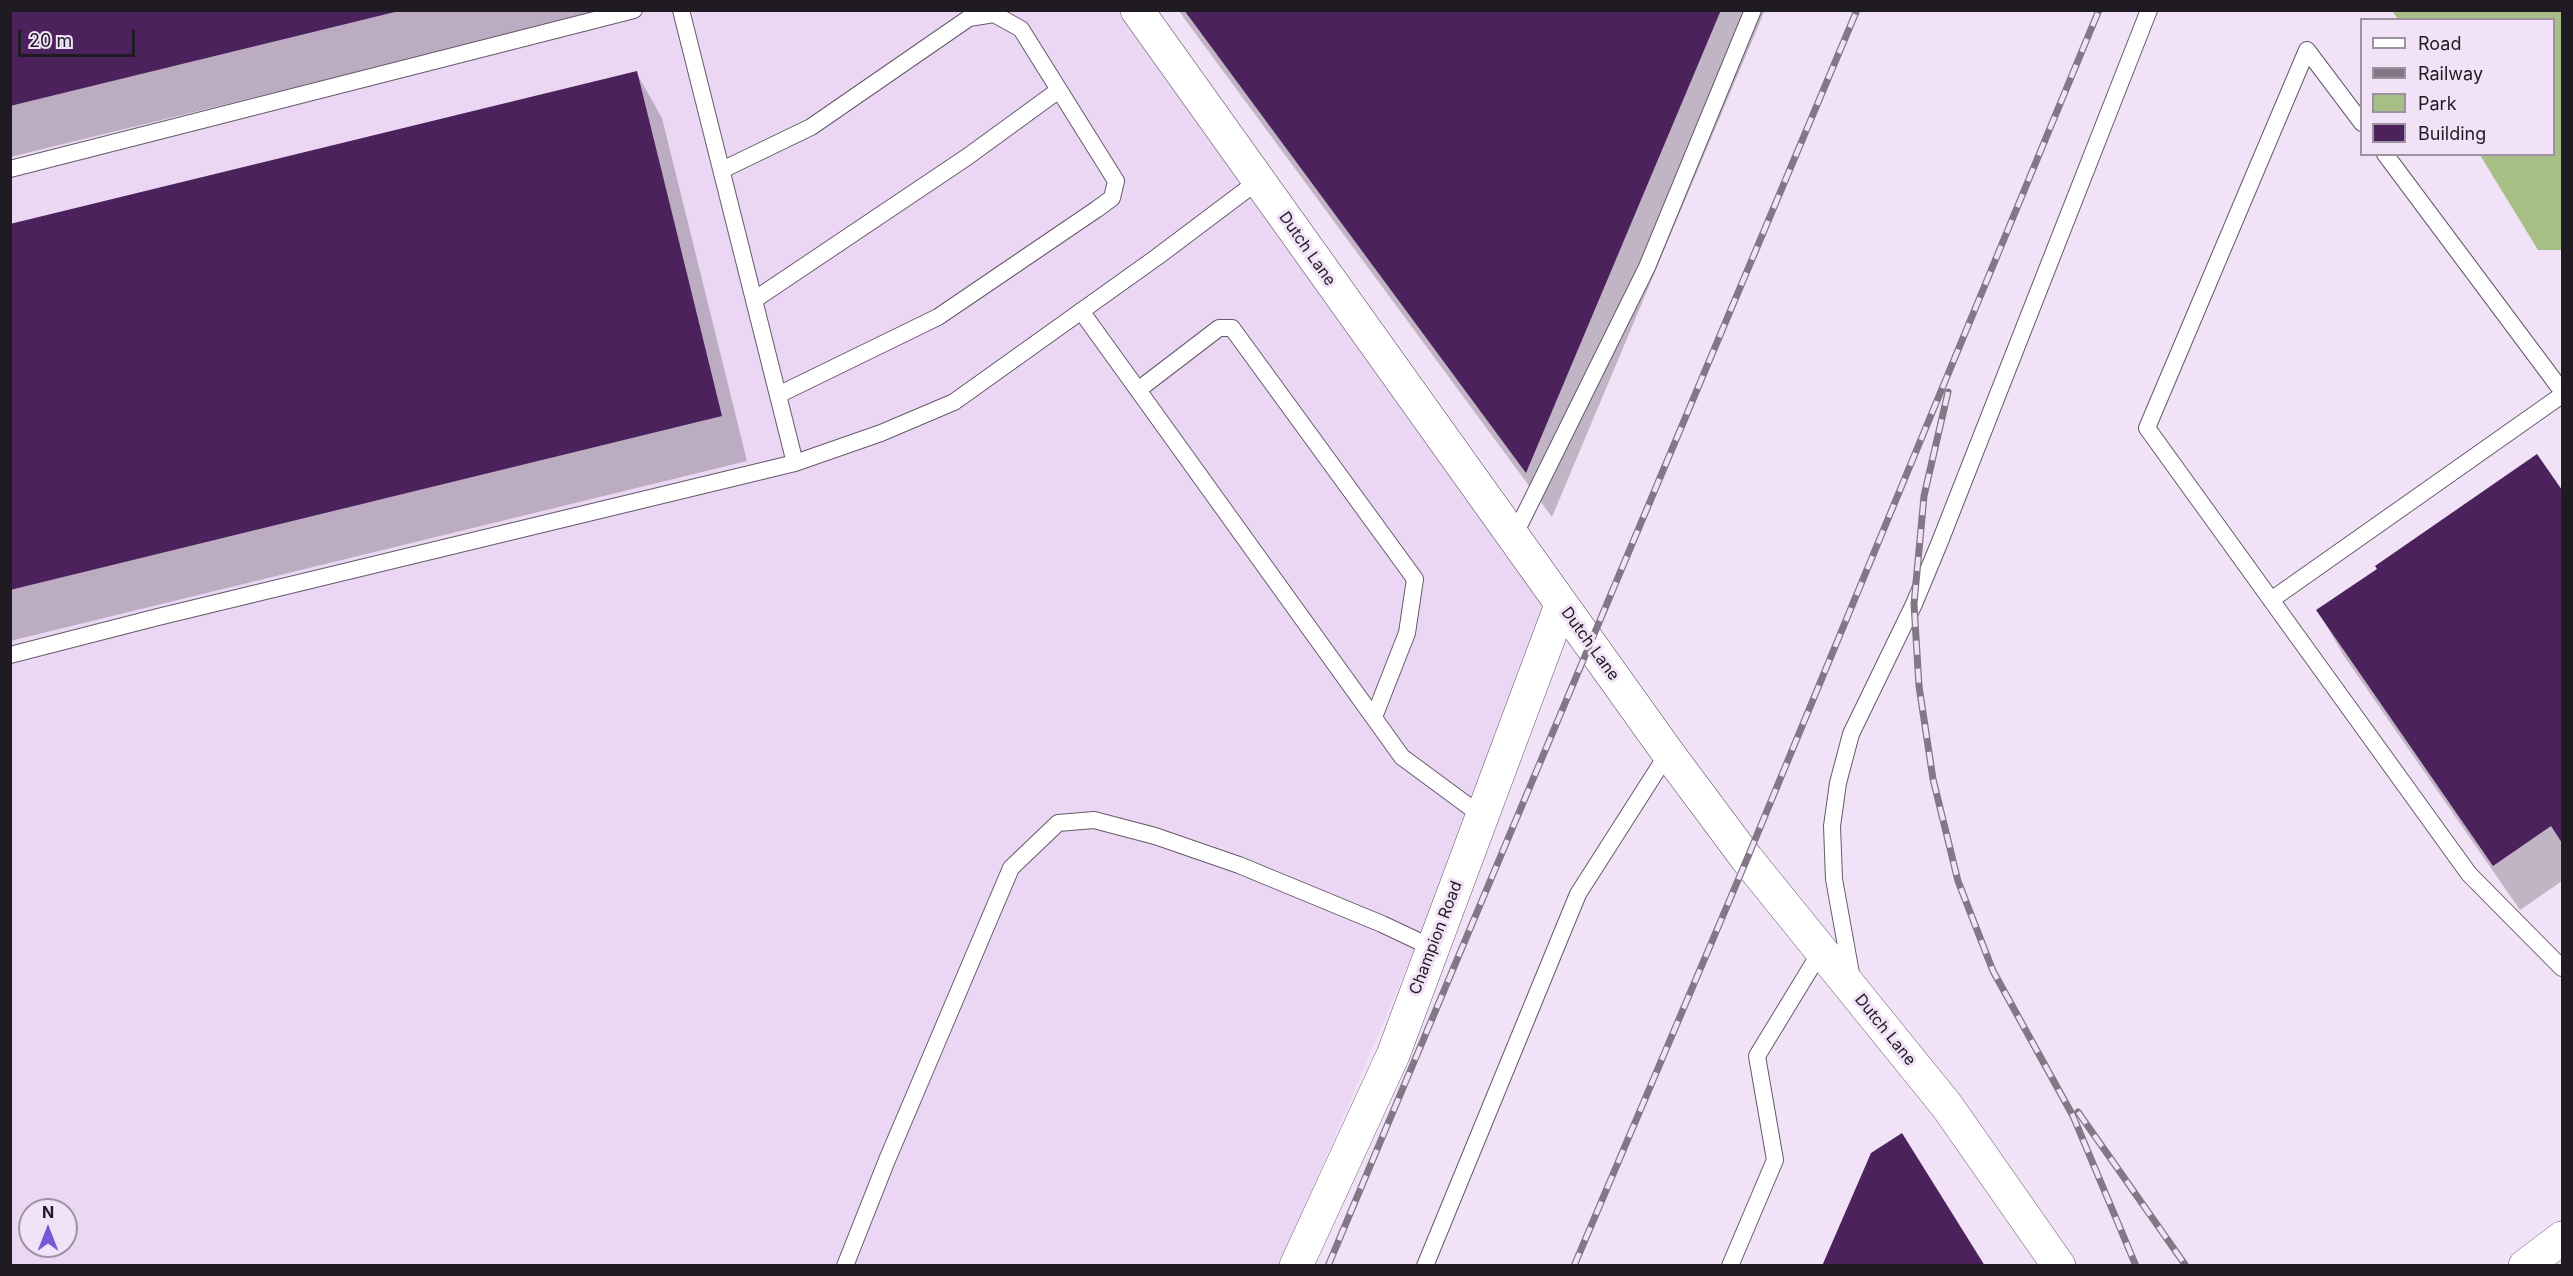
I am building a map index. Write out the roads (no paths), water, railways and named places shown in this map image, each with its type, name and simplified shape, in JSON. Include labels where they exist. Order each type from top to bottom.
[{"type":"street","name":"Dutch Lane","points":[[1137,10],[1668,753],[1747,859],[1947,1107],[2059,1266]]},
{"type":"street","name":"Champion Road","points":[[1296,1266],[1393,1055],[1561,605]]},
{"type":"street","points":[[2525,1266],[2562,1238]]},
{"type":"lane","points":[[10,169],[634,10]]},
{"type":"lane","points":[[681,10],[795,463]]},
{"type":"lane","points":[[1513,538],[1647,267],[1753,10]]},
{"type":"lane","points":[[1855,994],[1834,879],[1832,826],[1838,783],[1851,734],[1914,604],[1939,544],[2149,10]]},
{"type":"lane","points":[[722,170],[811,127],[969,18],[994,14],[1022,29],[1116,181],[1112,198],[938,317],[778,395]]},
{"type":"lane","points":[[2360,122],[2307,50],[2146,428],[2469,874],[2562,968]]},
{"type":"lane","points":[[754,300],[967,157],[1059,90]]},
{"type":"lane","points":[[2271,600],[2562,393],[2386,156]]},
{"type":"lane","points":[[10,656],[170,614],[795,463],[882,433],[954,402],[1258,181]]},
{"type":"lane","points":[[1082,311],[1402,757],[1482,816]]},
{"type":"lane","points":[[1138,390],[1219,328],[1232,328],[1415,579],[1407,633],[1374,717]]},
{"type":"lane","points":[[1425,1266],[1578,894],[1668,753]]},
{"type":"lane","points":[[845,1266],[1011,868],[1058,823],[1094,820],[1155,836],[1250,870],[1382,924],[1433,948]]},
{"type":"lane","points":[[1730,1266],[1775,1161],[1757,1056],[1821,951]]},
{"type":"railway","points":[[1328,1266],[1857,10]]},
{"type":"railway","points":[[1574,1266],[1747,859],[2099,10]]},
{"type":"railway","points":[[1948,392],[1924,496],[1914,604],[1919,686],[1933,779],[1958,881],[1993,971],[2073,1116],[2136,1266]]},
{"type":"railway","points":[[2078,1112],[2186,1266]]}]
